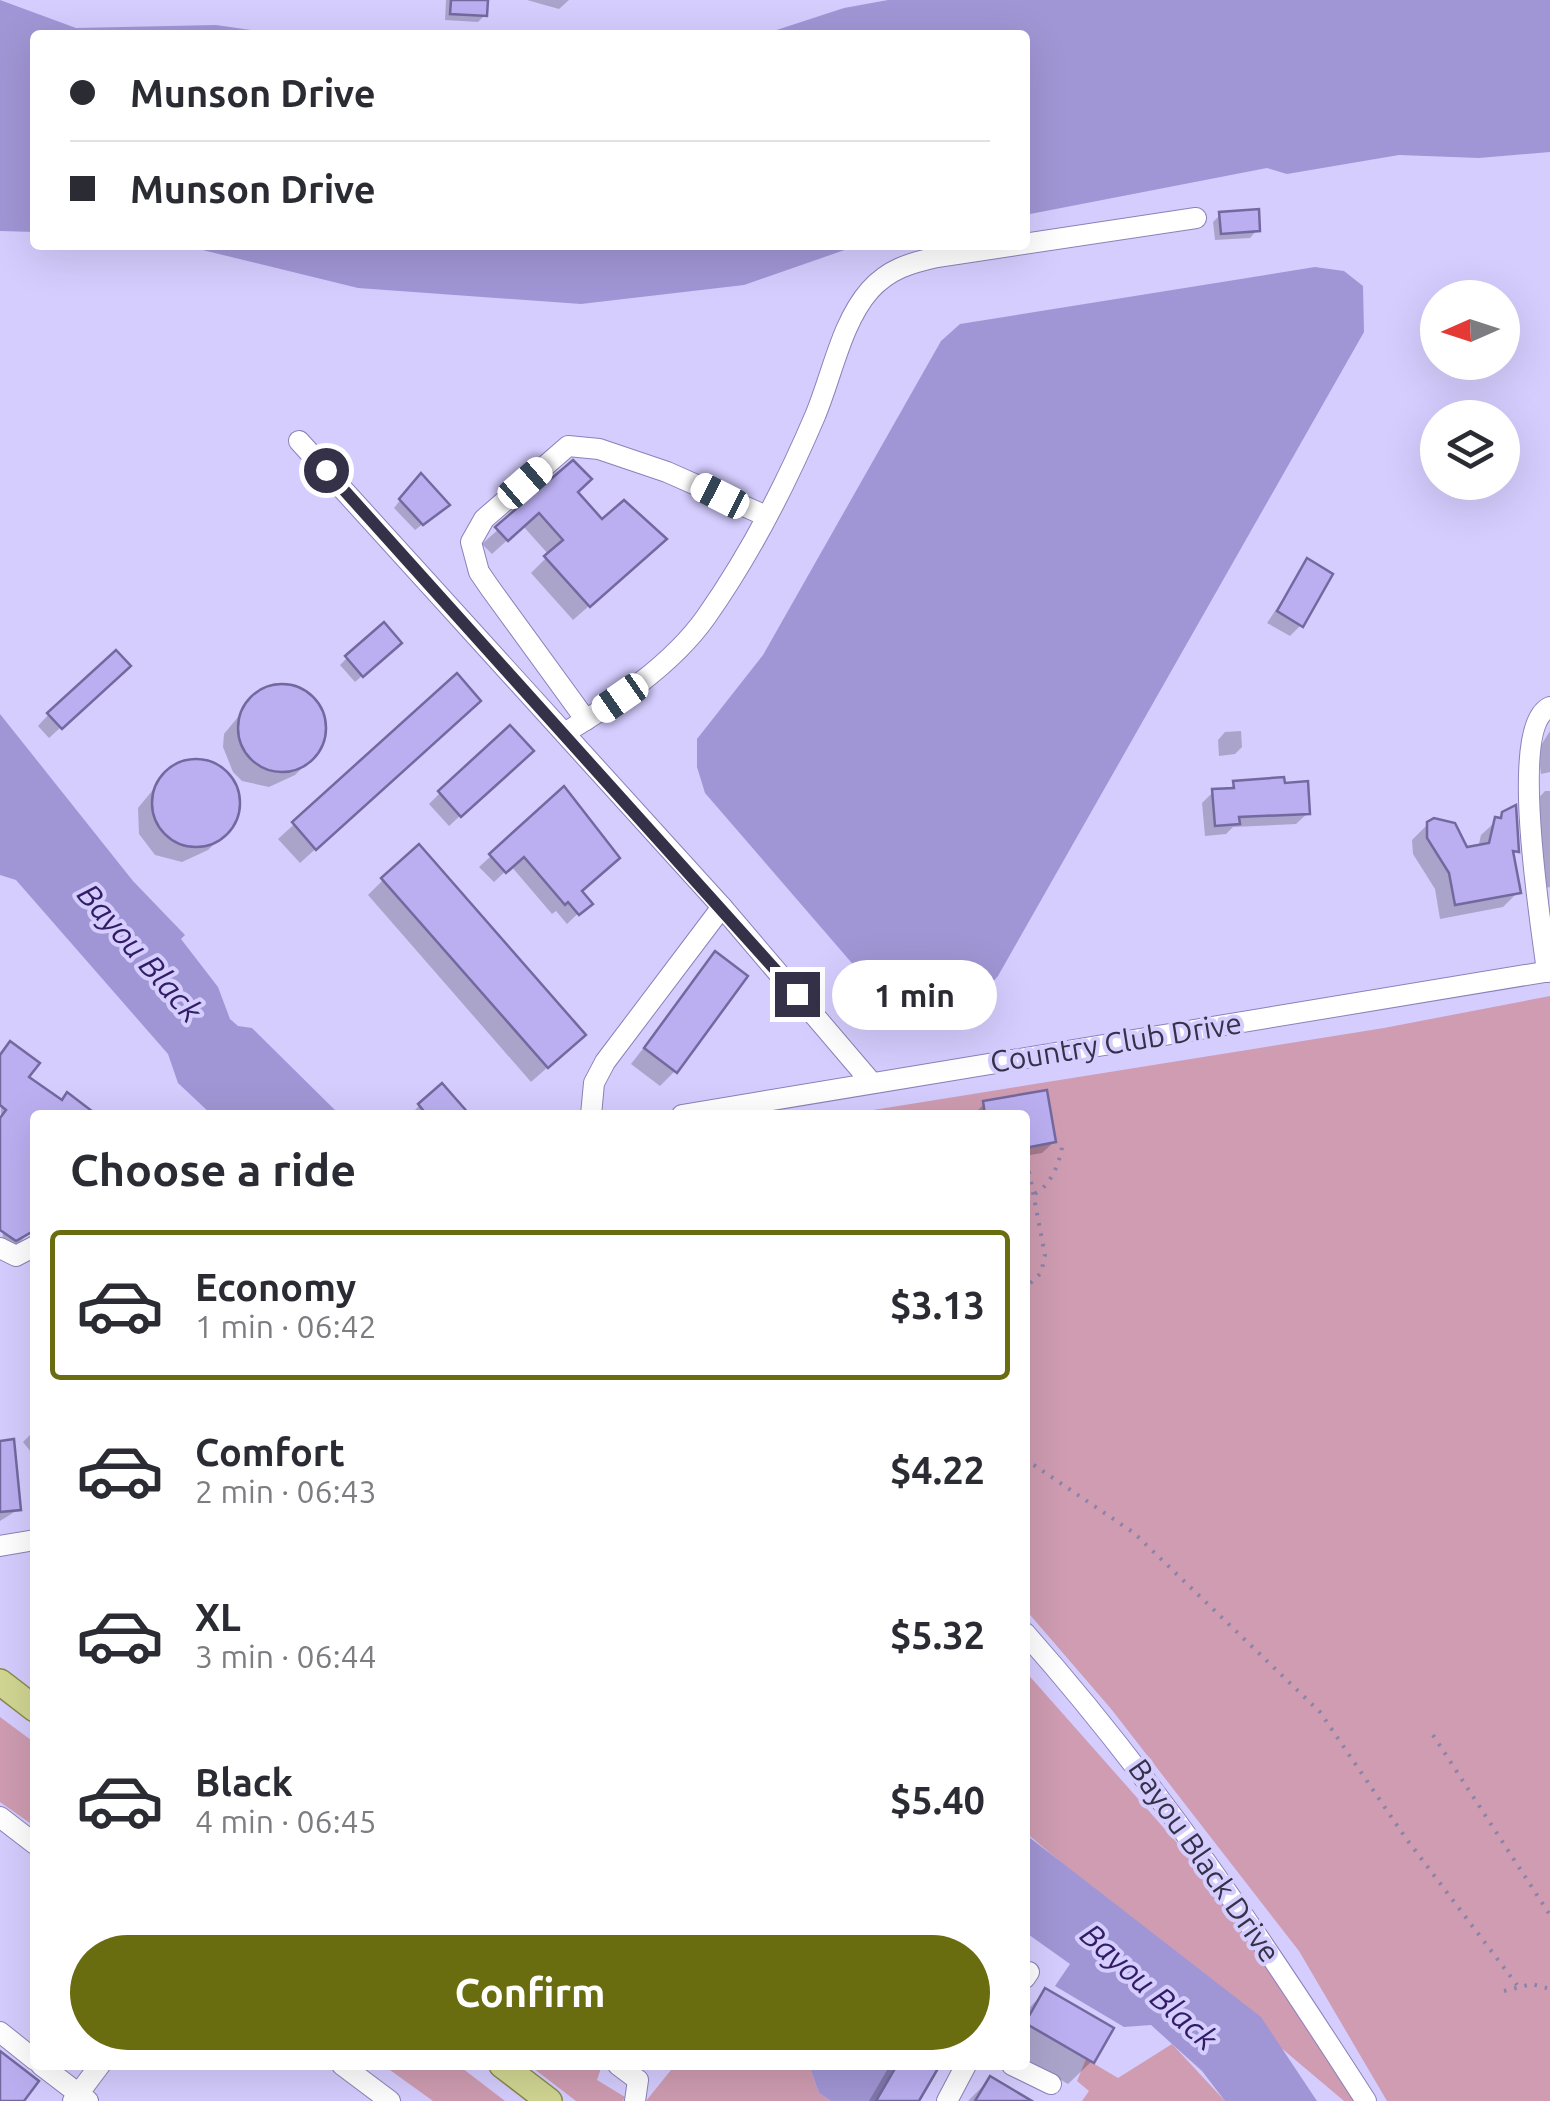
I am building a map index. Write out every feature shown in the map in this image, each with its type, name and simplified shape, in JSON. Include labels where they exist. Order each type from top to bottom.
[{"type":"main road","points":[[0,1682],[30,1705]]},
{"type":"main road","points":[[509,2070],[549,2101]]},
{"type":"street","points":[[1030,244],[1196,218]]},
{"type":"street","points":[[566,732],[639,684],[704,621],[814,418],[856,311],[867,294],[894,270],[989,250]]},
{"type":"street","points":[[299,440],[566,732],[872,1082]]},
{"type":"street","points":[[586,720],[480,572],[471,542],[484,518],[561,449],[579,445],[667,472],[764,515]]},
{"type":"street","points":[[1549,972],[1526,776],[1536,720],[1550,708]]},
{"type":"street","points":[[591,1110],[594,1083],[605,1062],[722,907]]},
{"type":"street","name":"Country Club Drive","points":[[711,1110],[1549,972]]},
{"type":"street","points":[[0,1248],[16,1256],[30,1249]]},
{"type":"street","points":[[0,1546],[30,1541]]},
{"type":"street","name":"Bayou Black Drive","points":[[1030,1640],[1152,1782],[1235,1898],[1366,2101]]},
{"type":"street","points":[[0,1817],[30,1836]]},
{"type":"street","points":[[0,2032],[30,2054]]},
{"type":"street","points":[[50,2070],[80,2099],[97,2070]]},
{"type":"street","points":[[349,2070],[390,2101]]},
{"type":"street","points":[[625,2070],[638,2080],[636,2101]]},
{"type":"street","points":[[947,2101],[963,2070]]},
{"type":"street","points":[[1022,2070],[1051,2084]]},
{"type":"path","points":[[1030,1196],[1048,1183],[1063,1141]]},
{"type":"path","points":[[1030,1200],[1040,1218],[1045,1255],[1041,1274],[1030,1284]]},
{"type":"path","points":[[1030,1462],[1134,1533],[1320,1712],[1405,1837],[1517,1985]]},
{"type":"path","points":[[1433,1735],[1550,1915]]},
{"type":"path","points":[[1504,1991],[1517,1985],[1550,1989]]},
{"type":"shaded area","points":[[1550,996],[1550,2101],[1387,2101],[1299,1951],[1112,1710],[1030,1615],[1030,1110],[873,1110],[1384,1028]]},
{"type":"shaded area","points":[[1030,1677],[1232,1905],[1359,2101],[1344,2101],[1030,1836]]},
{"type":"shaded area","points":[[0,1717],[30,1739],[30,1823],[0,1802]]},
{"type":"shaded area","points":[[1172,2044],[1225,2101],[1082,2101],[1089,2091],[1077,2081],[1086,2059],[1118,2078]]},
{"type":"shaded area","points":[[390,2070],[465,2070],[505,2101],[433,2101]]},
{"type":"shaded area","points":[[536,2070],[600,2070],[597,2080],[625,2097],[623,2101],[576,2101]]},
{"type":"shaded area","points":[[671,2070],[811,2070],[819,2093],[831,2101],[646,2101]]},
{"type":"water","points":[[0,0],[76,28],[216,25],[252,30],[30,30],[30,232],[0,231]]},
{"type":"water","points":[[888,0],[1550,0],[1550,152],[1479,158],[1399,155],[1287,174],[1267,168],[1030,214],[1030,30],[776,30],[844,8]]},
{"type":"water","points":[[202,250],[845,250],[744,285],[581,304],[358,288]]},
{"type":"water","points":[[1315,267],[1344,271],[1363,286],[1364,332],[998,976],[973,998],[944,1010],[913,1011],[882,998],[705,793],[697,767],[697,739],[763,655],[941,341],[960,324]]},
{"type":"water","name":"Bayou Black","points":[[0,714],[133,881],[185,935],[181,939],[218,987],[230,1019],[238,1026],[252,1028],[335,1110],[207,1110],[178,1083],[168,1054],[16,880],[0,875]]},
{"type":"water","name":"Bayou Black","points":[[1030,1838],[1261,2017],[1317,2101],[1225,2101],[1202,2071],[1151,2025],[1124,2027],[1055,1986],[1070,1964],[1030,1936]]},
{"type":"water","points":[[811,2070],[894,2070],[876,2101],[831,2101],[819,2093]]},
{"type":"building","points":[[451,0],[488,0],[487,16],[450,14]]},
{"type":"building","points":[[1259,209],[1260,231],[1221,234],[1219,212]]},
{"type":"building","points":[[573,460],[592,479],[578,492],[602,519],[624,500],[667,539],[590,607],[544,556],[563,540],[539,513],[508,541],[495,527]]},
{"type":"building","points":[[421,473],[450,505],[423,525],[399,499]]},
{"type":"building","points":[[1307,558],[1333,574],[1303,627],[1277,611]]},
{"type":"building","points":[[384,622],[402,643],[363,677],[345,656]]},
{"type":"building","points":[[116,650],[131,666],[62,729],[47,713]]},
{"type":"building","points":[[457,673],[481,701],[316,850],[292,822]]},
{"type":"building","points":[[273,684],[291,684],[307,691],[319,703],[326,728],[319,753],[307,765],[291,772],[273,772],[257,765],[245,753],[238,737],[238,719],[245,703],[257,691]]},
{"type":"building","points":[[510,725],[534,751],[461,817],[438,791]]},
{"type":"building","points":[[187,759],[205,759],[221,766],[233,778],[240,803],[233,828],[221,840],[205,847],[187,847],[171,840],[159,828],[152,812],[152,794],[159,778],[171,766]]},
{"type":"building","points":[[1284,777],[1285,783],[1308,781],[1310,814],[1239,817],[1240,824],[1215,826],[1212,789],[1234,788],[1233,781]]},
{"type":"building","points":[[564,786],[620,858],[582,891],[593,904],[579,915],[568,902],[565,905],[524,857],[506,873],[489,854]]},
{"type":"building","points":[[1516,805],[1519,852],[1513,851],[1521,893],[1455,905],[1449,873],[1427,838],[1427,822],[1434,818],[1455,823],[1467,847],[1489,843],[1495,817],[1501,818],[1502,812]]},
{"type":"building","points":[[419,844],[586,1035],[548,1068],[381,878]]},
{"type":"building","points":[[715,951],[748,976],[677,1073],[644,1048]]},
{"type":"building","points":[[10,1041],[40,1063],[29,1077],[62,1100],[67,1092],[90,1110],[30,1110],[30,1233],[16,1241],[0,1230],[0,1118],[6,1110],[0,1105],[0,1055]]},
{"type":"building","points":[[442,1083],[466,1110],[423,1110],[418,1104]]},
{"type":"building","points":[[1047,1090],[1056,1142],[1030,1147],[1030,1110],[984,1110],[983,1101]]},
{"type":"building","points":[[14,1439],[21,1510],[0,1512],[0,1441]]},
{"type":"building","points":[[1045,1988],[1114,2028],[1094,2063],[1030,2026],[1030,2014]]},
{"type":"building","points":[[0,2051],[39,2081],[24,2101],[0,2101]]},
{"type":"building","points":[[894,2070],[937,2070],[919,2101],[876,2101]]},
{"type":"building","points":[[990,2076],[1032,2101],[975,2101]]},
{"type":"route","points":[[326,470],[673,851],[797,994]]}]
